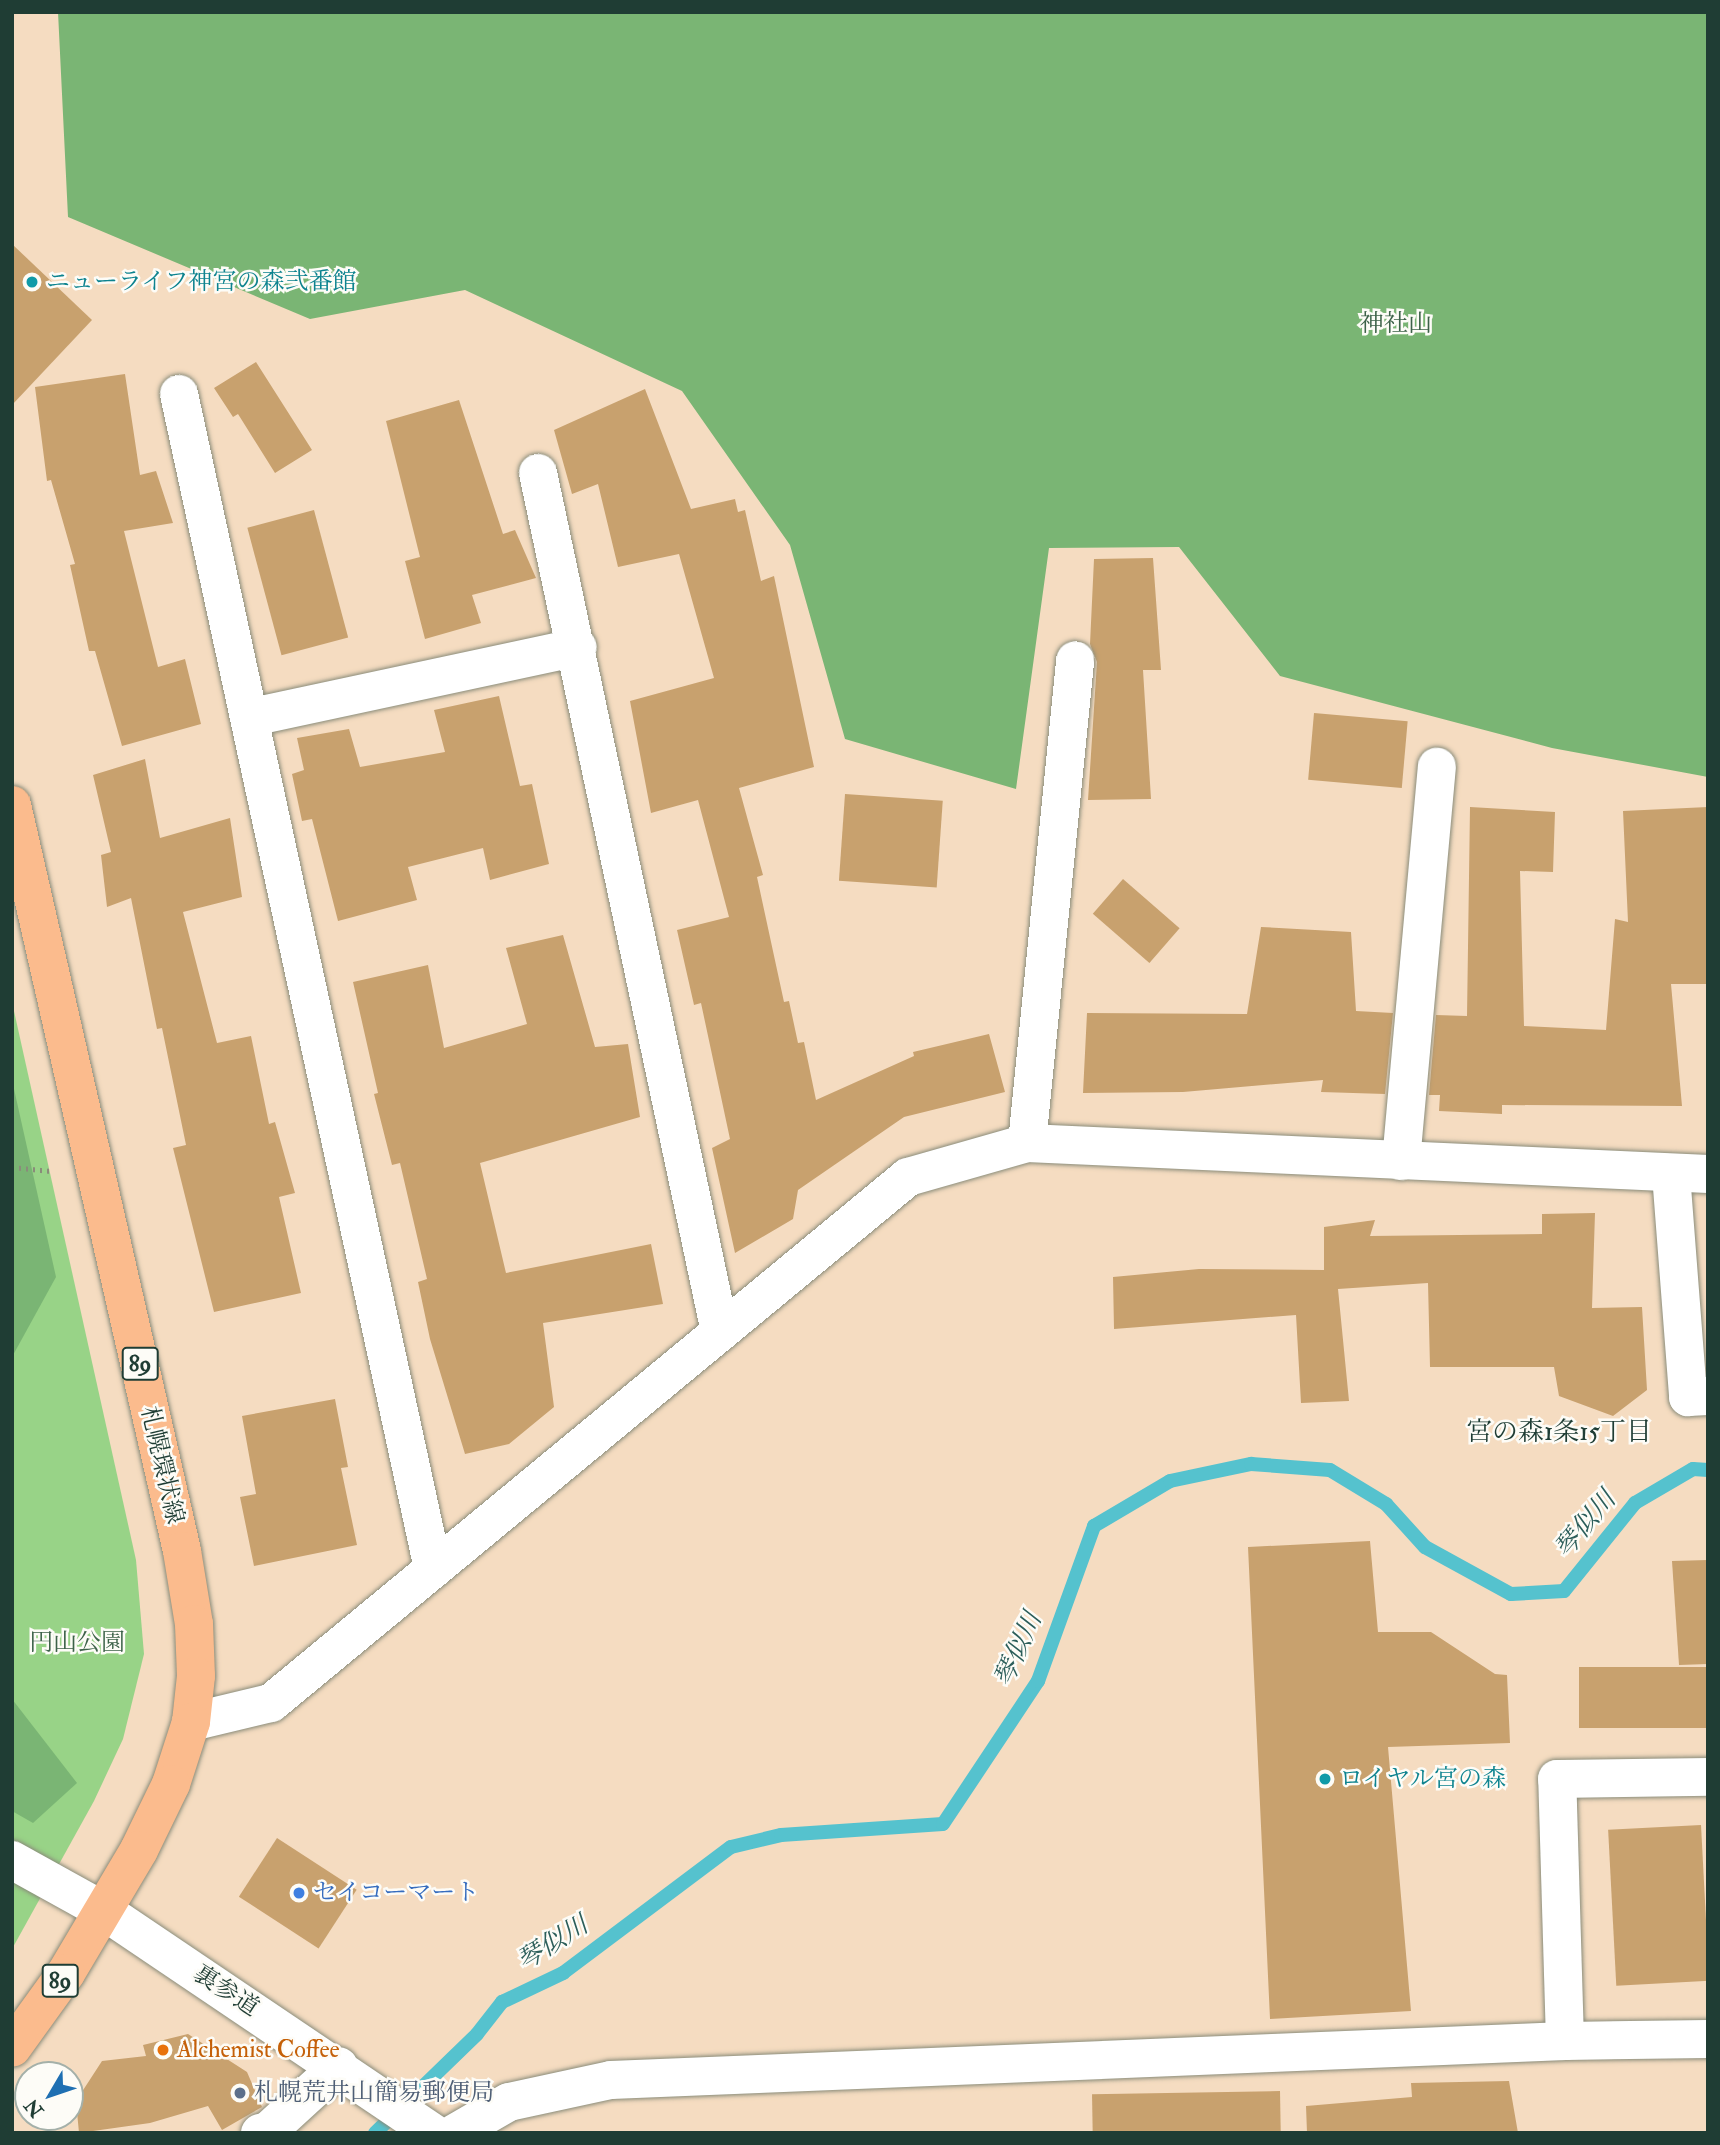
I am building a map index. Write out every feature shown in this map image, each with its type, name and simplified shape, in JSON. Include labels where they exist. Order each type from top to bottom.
[{"type":"main road","name":"札幌環状線","points":[[12,805],[182,1551],[194,1624],[191,1722],[171,1784],[104,1911],[12,2048]]},
{"type":"street","points":[[179,394],[252,717],[433,1569]]},
{"type":"street","points":[[538,473],[578,647],[720,1332]]},
{"type":"street","points":[[252,717],[578,647]]},
{"type":"street","points":[[1027,1143],[1075,660]]},
{"type":"street","points":[[1401,1161],[1437,767]]},
{"type":"street","points":[[191,1722],[271,1703],[908,1177],[1027,1143],[1690,1174],[1688,1397],[1708,1396]]},
{"type":"street","points":[[1565,2040],[1557,1779],[1708,1777]]},
{"type":"street","name":"裏参道","points":[[12,1860],[104,1911],[339,2066],[433,2133]]},
{"type":"street","points":[[455,2133],[509,2102],[611,2080],[1565,2040],[1708,2039]]},
{"type":"street","points":[[260,2133],[268,2131],[339,2066]]},
{"type":"green space","name":"神社山","points":[[58,12],[1708,12],[1708,777],[1552,748],[1280,676],[1179,547],[1049,548],[1016,789],[845,739],[790,545],[682,391],[465,290],[310,319],[68,217]]},
{"type":"green space","name":"円山公園","points":[[12,1002],[136,1560],[144,1654],[123,1739],[94,1801],[12,1949]]},
{"type":"green space","points":[[12,1080],[56,1277],[12,1357]]},
{"type":"green space","points":[[12,1699],[77,1783],[33,1823],[12,1811]]},
{"type":"building","name":"ニューライフ神宮の森弐番館","points":[[12,244],[92,320],[12,405]]},
{"type":"building","points":[[256,362],[312,450],[275,473],[238,414],[233,417],[214,388]]},
{"type":"building","points":[[125,374],[140,475],[156,471],[173,523],[124,531],[158,667],[185,659],[201,724],[122,746],[95,651],[89,651],[70,565],[75,564],[51,480],[47,481],[35,387]]},
{"type":"building","points":[[645,389],[691,509],[735,499],[738,512],[745,510],[761,581],[774,576],[814,767],[739,788],[763,875],[757,877],[784,1002],[789,1001],[798,1043],[804,1042],[816,1100],[914,1056],[913,1052],[989,1034],[1005,1092],[904,1117],[798,1190],[793,1219],[735,1253],[712,1148],[730,1139],[701,1003],[694,1005],[677,930],[729,917],[698,800],[651,813],[630,701],[714,678],[679,554],[618,567],[598,484],[572,494],[554,430]]},
{"type":"building","points":[[459,400],[503,534],[515,530],[536,578],[472,595],[481,623],[425,639],[405,561],[420,557],[386,421]]},
{"type":"building","points":[[314,510],[348,638],[282,655],[247,528]]},
{"type":"building","points":[[1153,558],[1161,670],[1143,670],[1151,799],[1088,800],[1097,662],[1090,644],[1094,559]]},
{"type":"building","points":[[499,696],[520,786],[532,784],[549,864],[490,880],[483,848],[408,867],[417,900],[338,921],[312,819],[302,821],[292,774],[304,770],[297,738],[349,729],[360,767],[445,752],[434,710]]},
{"type":"building","points":[[1314,713],[1408,721],[1402,788],[1308,780]]},
{"type":"building","points":[[145,759],[160,838],[230,818],[242,897],[183,912],[217,1043],[251,1036],[269,1124],[275,1122],[295,1193],[279,1197],[301,1293],[214,1312],[173,1148],[186,1145],[162,1028],[157,1029],[131,898],[107,907],[101,855],[111,852],[93,775]]},
{"type":"building","points":[[845,794],[943,801],[937,888],[839,881]]},
{"type":"building","points":[[1470,807],[1555,812],[1553,872],[1520,871],[1524,1026],[1606,1030],[1615,919],[1628,922],[1623,811],[1708,807],[1708,984],[1671,984],[1682,1106],[1502,1105],[1502,1114],[1439,1111],[1440,1095],[1429,1095],[1436,1015],[1467,1016]]},
{"type":"building","points":[[1123,879],[1180,928],[1149,963],[1093,914]]},
{"type":"building","points":[[1261,927],[1351,932],[1356,1011],[1393,1013],[1385,1094],[1321,1092],[1323,1080],[1183,1092],[1083,1093],[1087,1013],[1247,1014]]},
{"type":"building","points":[[563,935],[595,1047],[628,1044],[640,1117],[480,1163],[506,1273],[651,1244],[663,1304],[543,1323],[554,1407],[509,1444],[465,1454],[430,1339],[418,1282],[427,1279],[400,1163],[392,1165],[374,1094],[378,1093],[353,982],[428,965],[444,1048],[527,1024],[506,948]]},
{"type":"building","points":[[1595,1213],[1592,1308],[1642,1307],[1647,1390],[1613,1416],[1559,1396],[1554,1367],[1430,1367],[1428,1283],[1338,1289],[1349,1401],[1301,1403],[1296,1315],[1114,1329],[1113,1277],[1199,1269],[1324,1270],[1324,1227],[1375,1220],[1370,1236],[1542,1234],[1542,1214]]},
{"type":"building","points":[[335,1399],[348,1467],[341,1468],[357,1545],[254,1566],[240,1497],[256,1494],[242,1416]]},
{"type":"building","name":"ロイヤル宮の森","points":[[1370,1541],[1378,1632],[1431,1632],[1495,1674],[1507,1675],[1510,1743],[1388,1747],[1411,2011],[1270,2019],[1248,1547]]},
{"type":"building","points":[[1708,1560],[1708,1664],[1679,1665],[1672,1561]]},
{"type":"building","points":[[1579,1667],[1708,1667],[1708,1728],[1579,1728]]},
{"type":"building","points":[[1701,1825],[1708,1981],[1616,1986],[1608,1830]]},
{"type":"building","points":[[277,1838],[357,1890],[319,1948],[239,1897]]},
{"type":"building","points":[[188,2034],[247,2072],[262,2107],[222,2130],[208,2106],[150,2123],[79,2133],[84,2131],[84,2089],[102,2061],[146,2056],[143,2045]]},
{"type":"building","points":[[1509,2081],[1518,2133],[1307,2133],[1306,2106],[1412,2097],[1411,2083]]},
{"type":"building","points":[[1280,2091],[1281,2133],[1093,2133],[1092,2094]]},
{"type":"waterway","name":"琴似川","points":[[375,2133],[477,2034],[502,2002],[563,1973],[731,1847],[781,1835],[943,1824],[1038,1681],[1094,1526],[1170,1481],[1251,1464],[1330,1470],[1386,1504],[1425,1547],[1511,1594],[1564,1591],[1635,1503],[1693,1469],[1708,1470]]},
{"type":"place","name":"ニューライフ神宮の森弐番館","points":[[32,282]]},
{"type":"place","name":"ロイヤル宮の森","points":[[1325,1779]]},
{"type":"place","name":"セイコーマート","points":[[299,1893]]},
{"type":"place","name":"Alchemist Coffee","points":[[163,2050]]},
{"type":"place","name":"札幌荒井山簡易郵便局","points":[[240,2093]]},
{"type":"district","name":"宮の森1条15丁目","points":[[1559,1433]]}]
